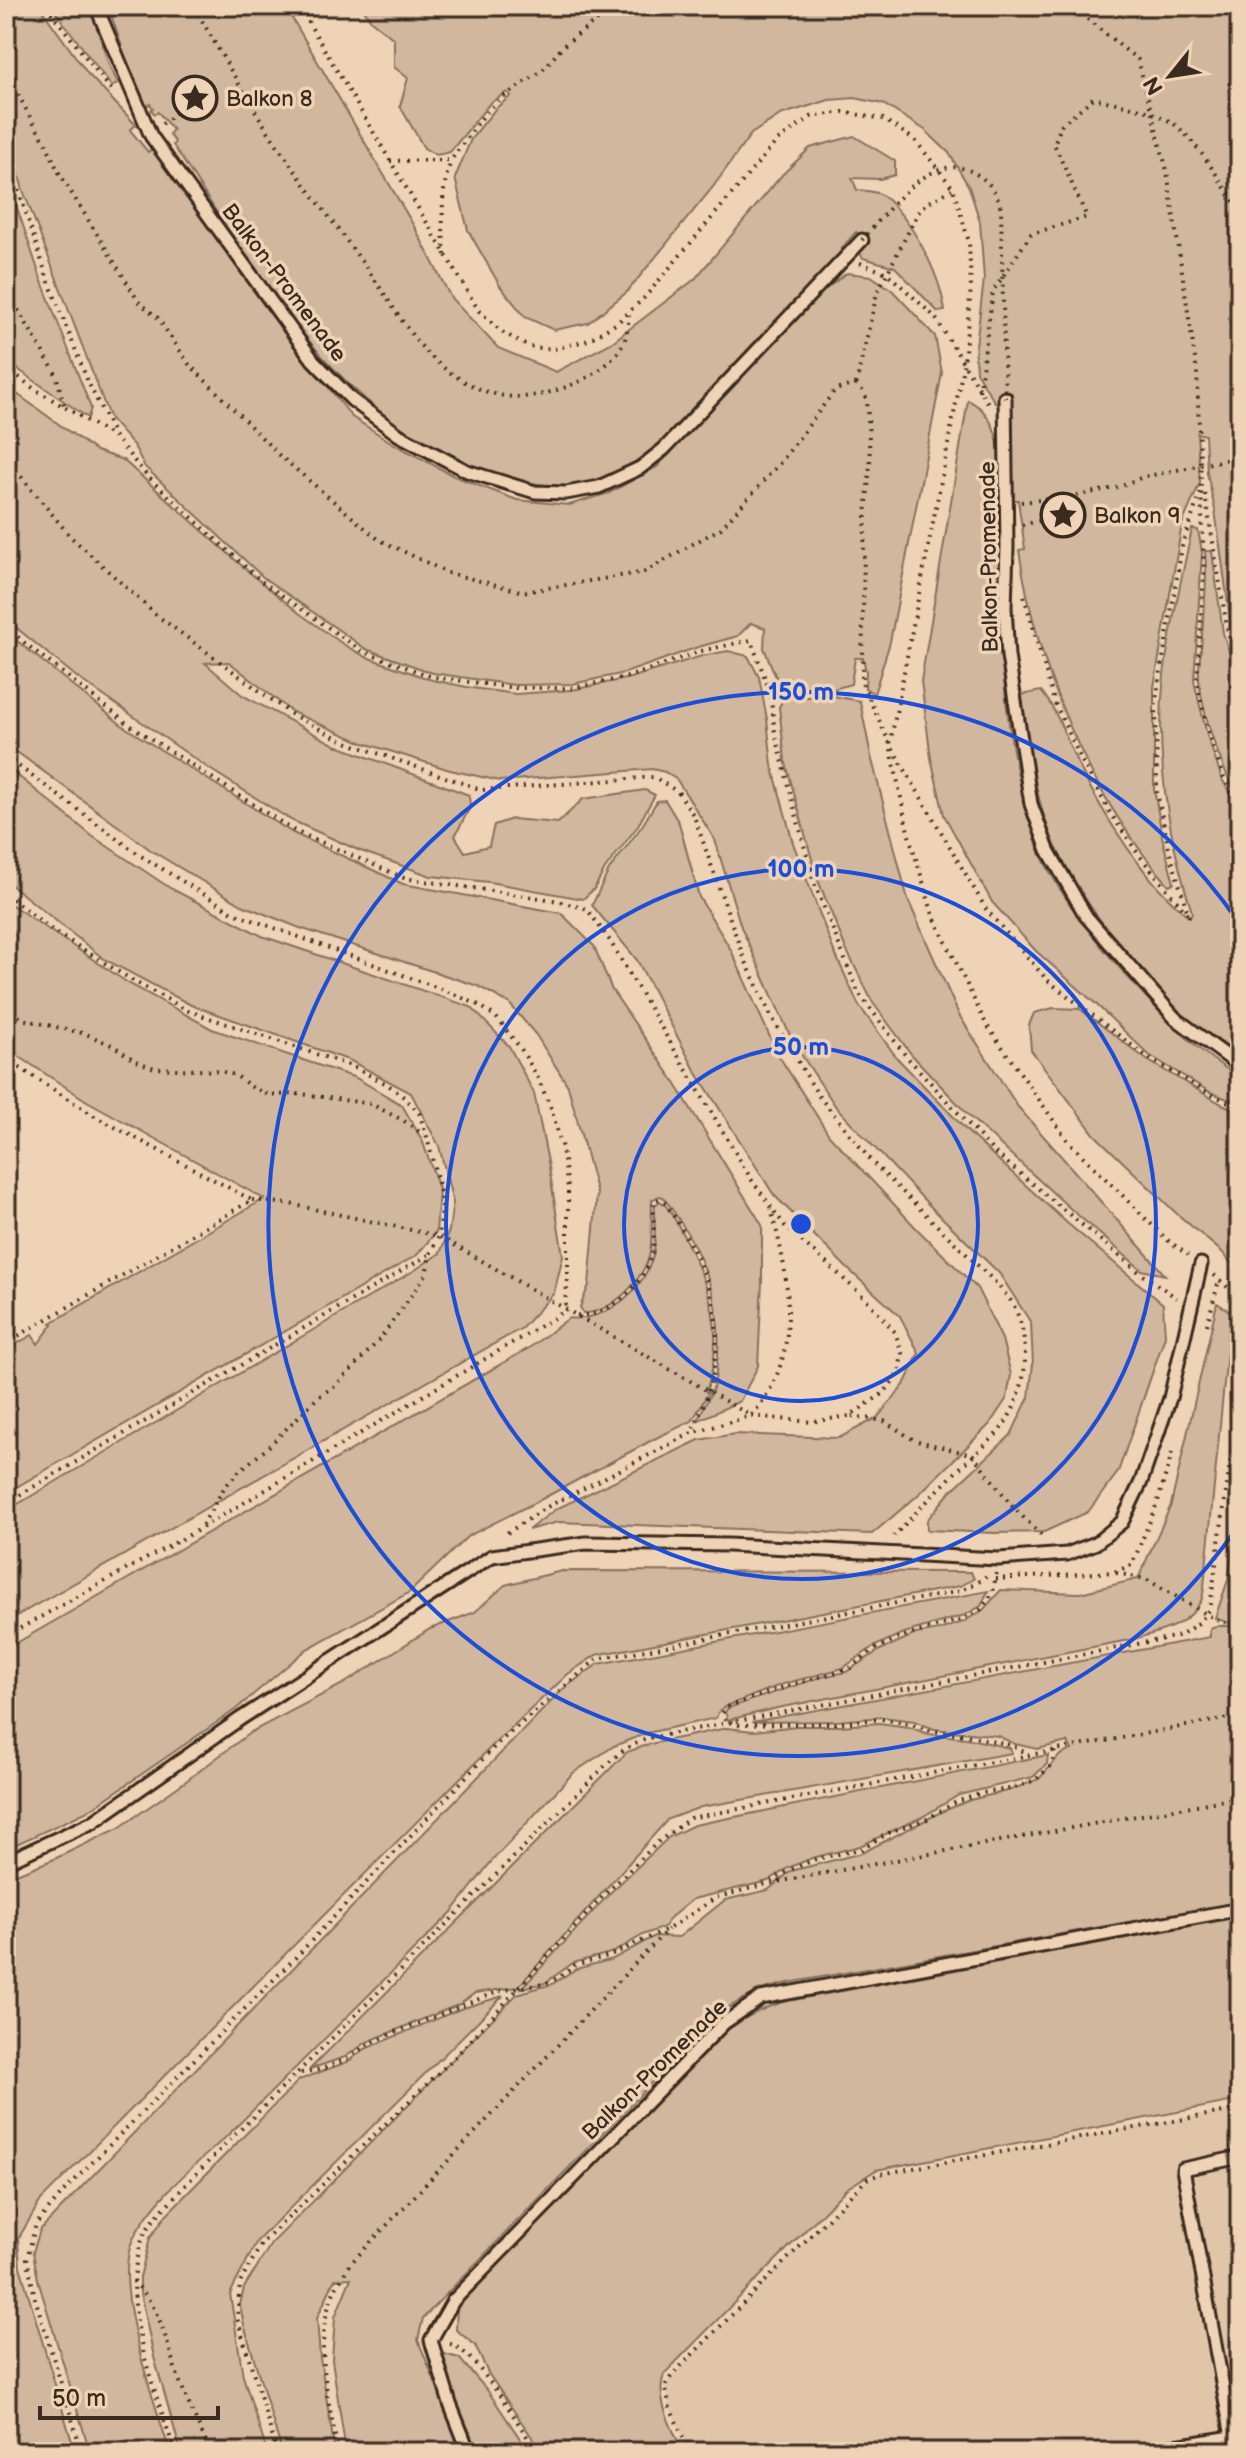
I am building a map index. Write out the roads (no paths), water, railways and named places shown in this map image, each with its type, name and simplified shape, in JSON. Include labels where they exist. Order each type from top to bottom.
[{"type":"lane","name":"Balkon-Promenade","points":[[96,6],[151,136],[313,360],[352,400],[399,435],[467,471],[507,485],[535,492],[566,493],[599,487],[640,468],[664,449],[862,240]]},
{"type":"lane","name":"Balkon-Promenade","points":[[1005,398],[1005,607],[1008,656],[1031,804],[1048,850],[1086,916],[1175,1018],[1240,1066]]},
{"type":"lane","points":[[6,1862],[93,1822],[240,1719],[492,1556],[586,1543],[728,1545],[998,1559],[1067,1554],[1096,1543],[1122,1522],[1141,1482],[1170,1398],[1201,1264]]},
{"type":"lane","name":"Balkon-Promenade","points":[[469,2452],[450,2404],[431,2340],[453,2301],[724,2023],[761,1998],[1240,1909]]},
{"type":"lane","points":[[1137,2452],[1236,2437],[1183,2169],[1240,2157]]},
{"type":"place","name":"Balkon 8","points":[[195,98]]},
{"type":"place","name":"Balkon 9","points":[[1063,515]]}]
